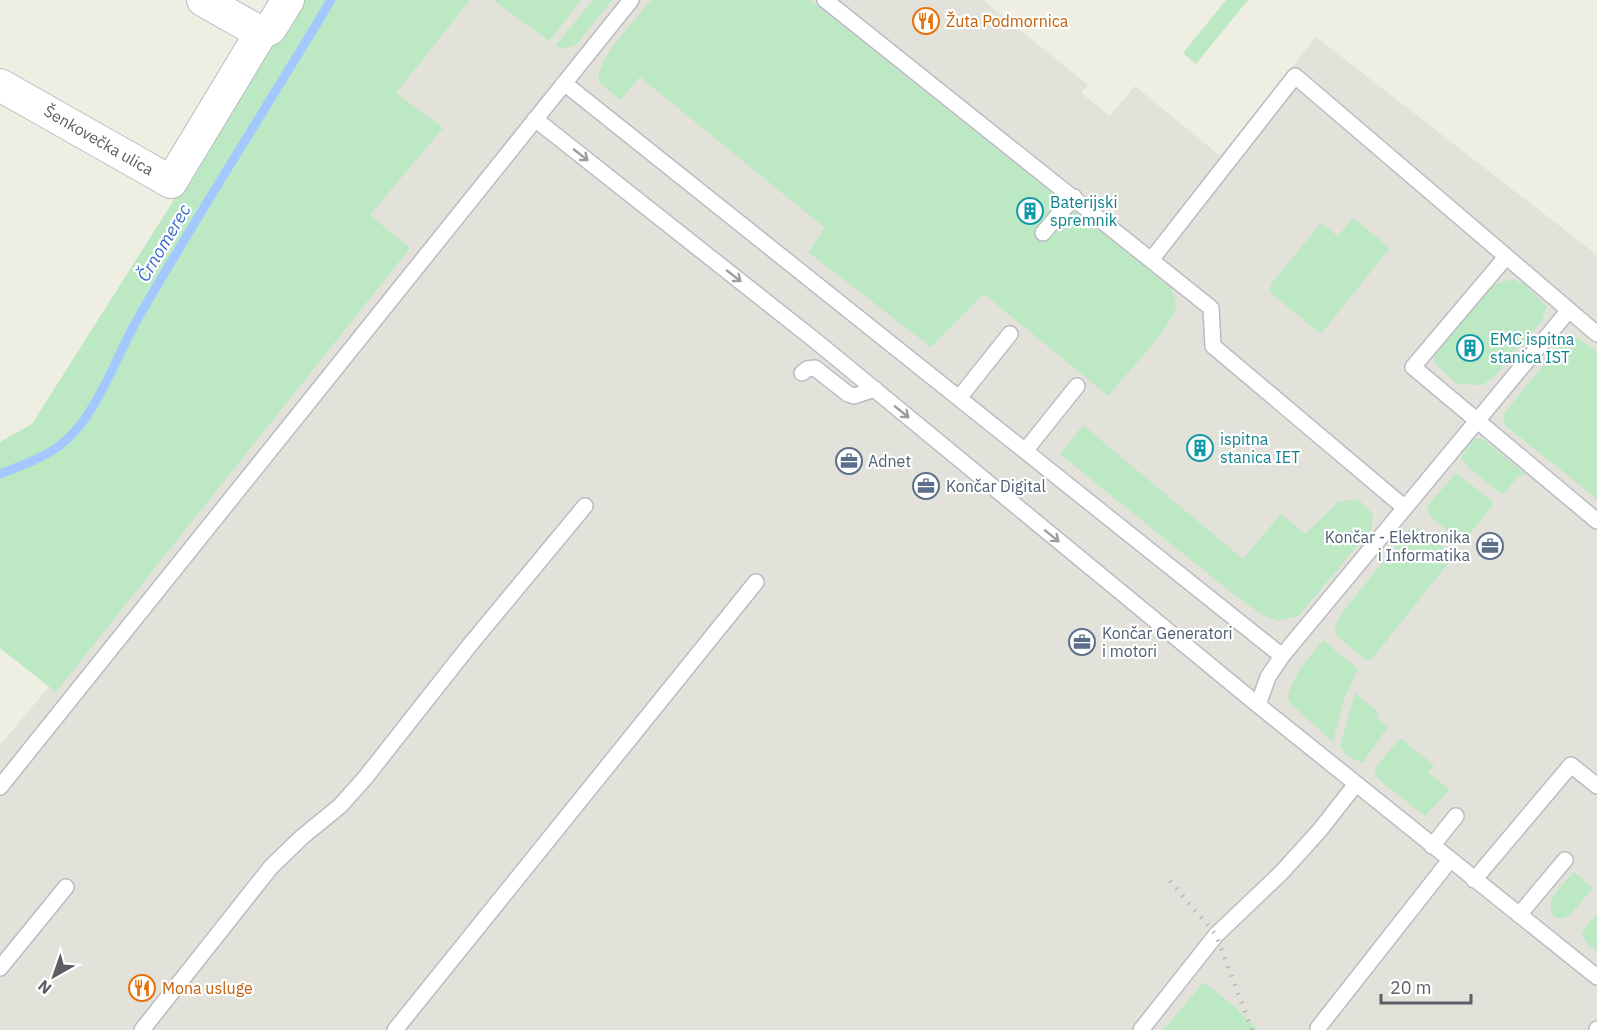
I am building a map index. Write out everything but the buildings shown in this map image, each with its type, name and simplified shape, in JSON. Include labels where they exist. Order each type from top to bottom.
[{"type":"street","points":[[203,0],[261,33]]},
{"type":"street","name":"Šenkovečka ulica","points":[[0,85],[171,182],[261,33],[270,29],[288,0]]},
{"type":"lane","points":[[0,787],[631,0]]},
{"type":"lane","points":[[825,0],[1211,308],[1213,346],[1405,508]]},
{"type":"lane","points":[[1151,260],[1295,76],[1597,334]]},
{"type":"lane","points":[[564,83],[1282,656]]},
{"type":"lane","points":[[535,119],[817,342],[1258,705],[1474,880],[1597,976]]},
{"type":"lane","points":[[1043,233],[1074,197]]},
{"type":"lane","points":[[1506,256],[1413,367],[1597,521]]},
{"type":"lane","points":[[1258,705],[1268,677],[1282,656],[1569,310]]},
{"type":"lane","points":[[959,398],[1010,334]]},
{"type":"lane","points":[[802,373],[807,369],[815,368],[848,394],[854,396],[874,389]]},
{"type":"lane","points":[[1025,451],[1077,386]]},
{"type":"lane","points":[[142,1030],[271,867],[302,837],[340,806],[365,778],[470,645],[585,506]]},
{"type":"lane","points":[[395,1030],[756,582]]},
{"type":"lane","points":[[1474,880],[1571,765],[1597,786]]},
{"type":"lane","points":[[1141,1030],[1216,935],[1304,848],[1356,784]]},
{"type":"lane","points":[[1432,846],[1456,816]]},
{"type":"lane","points":[[1318,1028],[1450,860]]},
{"type":"lane","points":[[1520,915],[1565,860]]},
{"type":"lane","points":[[0,968],[66,887]]},
{"type":"shaded area","points":[[396,0],[983,0],[1088,85],[1081,93],[1110,116],[1135,86],[1220,156],[1316,37],[1597,255],[1597,1030],[0,1030],[0,745],[49,687],[0,648],[0,561]]},
{"type":"green space","points":[[295,0],[470,0],[396,93],[443,128],[370,215],[410,248],[56,692],[0,648],[0,442],[32,424],[177,195]]},
{"type":"green space","points":[[493,0],[581,0],[549,41]]},
{"type":"green space","points":[[593,0],[612,0],[576,45],[563,49],[555,46]]},
{"type":"green space","points":[[651,0],[810,0],[1171,288],[1176,306],[1174,314],[1108,396],[984,294],[931,347],[808,252],[825,228],[640,77],[620,100],[598,81],[604,60],[611,49]]},
{"type":"green space","points":[[1226,0],[1248,0],[1196,64],[1183,53]]},
{"type":"green space","points":[[1353,218],[1390,248],[1321,334],[1270,292],[1271,284],[1321,223],[1338,236]]},
{"type":"green space","points":[[1513,279],[1524,284],[1547,306],[1542,321],[1493,378],[1482,385],[1457,384],[1435,364],[1434,355],[1493,285]]},
{"type":"green space","points":[[1578,338],[1597,352],[1597,499],[1506,426],[1503,420],[1505,412],[1565,339]]},
{"type":"green space","points":[[1083,425],[1243,559],[1281,514],[1305,534],[1338,502],[1358,499],[1373,514],[1371,530],[1298,616],[1278,621],[1262,615],[1227,589],[1060,454]]},
{"type":"green space","points":[[1481,438],[1526,474],[1517,477],[1505,493],[1500,493],[1470,469],[1461,458],[1473,439]]},
{"type":"green space","points":[[1456,473],[1493,502],[1461,542],[1431,517],[1427,510],[1428,505]]},
{"type":"green space","points":[[1414,527],[1425,532],[1454,556],[1371,660],[1367,661],[1336,635],[1335,625],[1342,613],[1410,528]]},
{"type":"green space","points":[[1323,640],[1358,669],[1344,699],[1333,742],[1288,699],[1297,675]]},
{"type":"green space","points":[[1355,693],[1379,713],[1376,718],[1388,727],[1363,762],[1350,757],[1340,746]]},
{"type":"green space","points":[[1400,738],[1434,765],[1428,772],[1450,790],[1425,816],[1378,779],[1375,773],[1375,768]]},
{"type":"green space","points":[[1574,872],[1593,888],[1570,915],[1562,919],[1553,916],[1551,904],[1553,898]]},
{"type":"green space","points":[[1597,914],[1597,951],[1585,941],[1582,932]]},
{"type":"green space","points":[[1204,982],[1236,1008],[1257,1030],[1163,1030]]},
{"type":"waterway","name":"Črnomerec","points":[[0,474],[58,447],[87,416],[137,320],[331,0]]},
{"type":"railway","points":[[1170,881],[1216,935],[1252,1030]]},
{"type":"place","name":"Žuta Podmornica","points":[[926,21]]},
{"type":"place","name":"Baterijski spremnik","points":[[1030,211]]},
{"type":"place","name":"EMC ispitna stanica IST","points":[[1470,348]]},
{"type":"place","name":"ispitna stanica IET","points":[[1200,448]]},
{"type":"place","name":"Adnet","points":[[849,461]]},
{"type":"place","name":"Končar Digital","points":[[926,486]]},
{"type":"place","name":"Končar - Elektronika i Informatika","points":[[1490,546]]},
{"type":"place","name":"Končar Generatori i motori","points":[[1082,642]]},
{"type":"place","name":"Mona usluge","points":[[142,988]]}]
